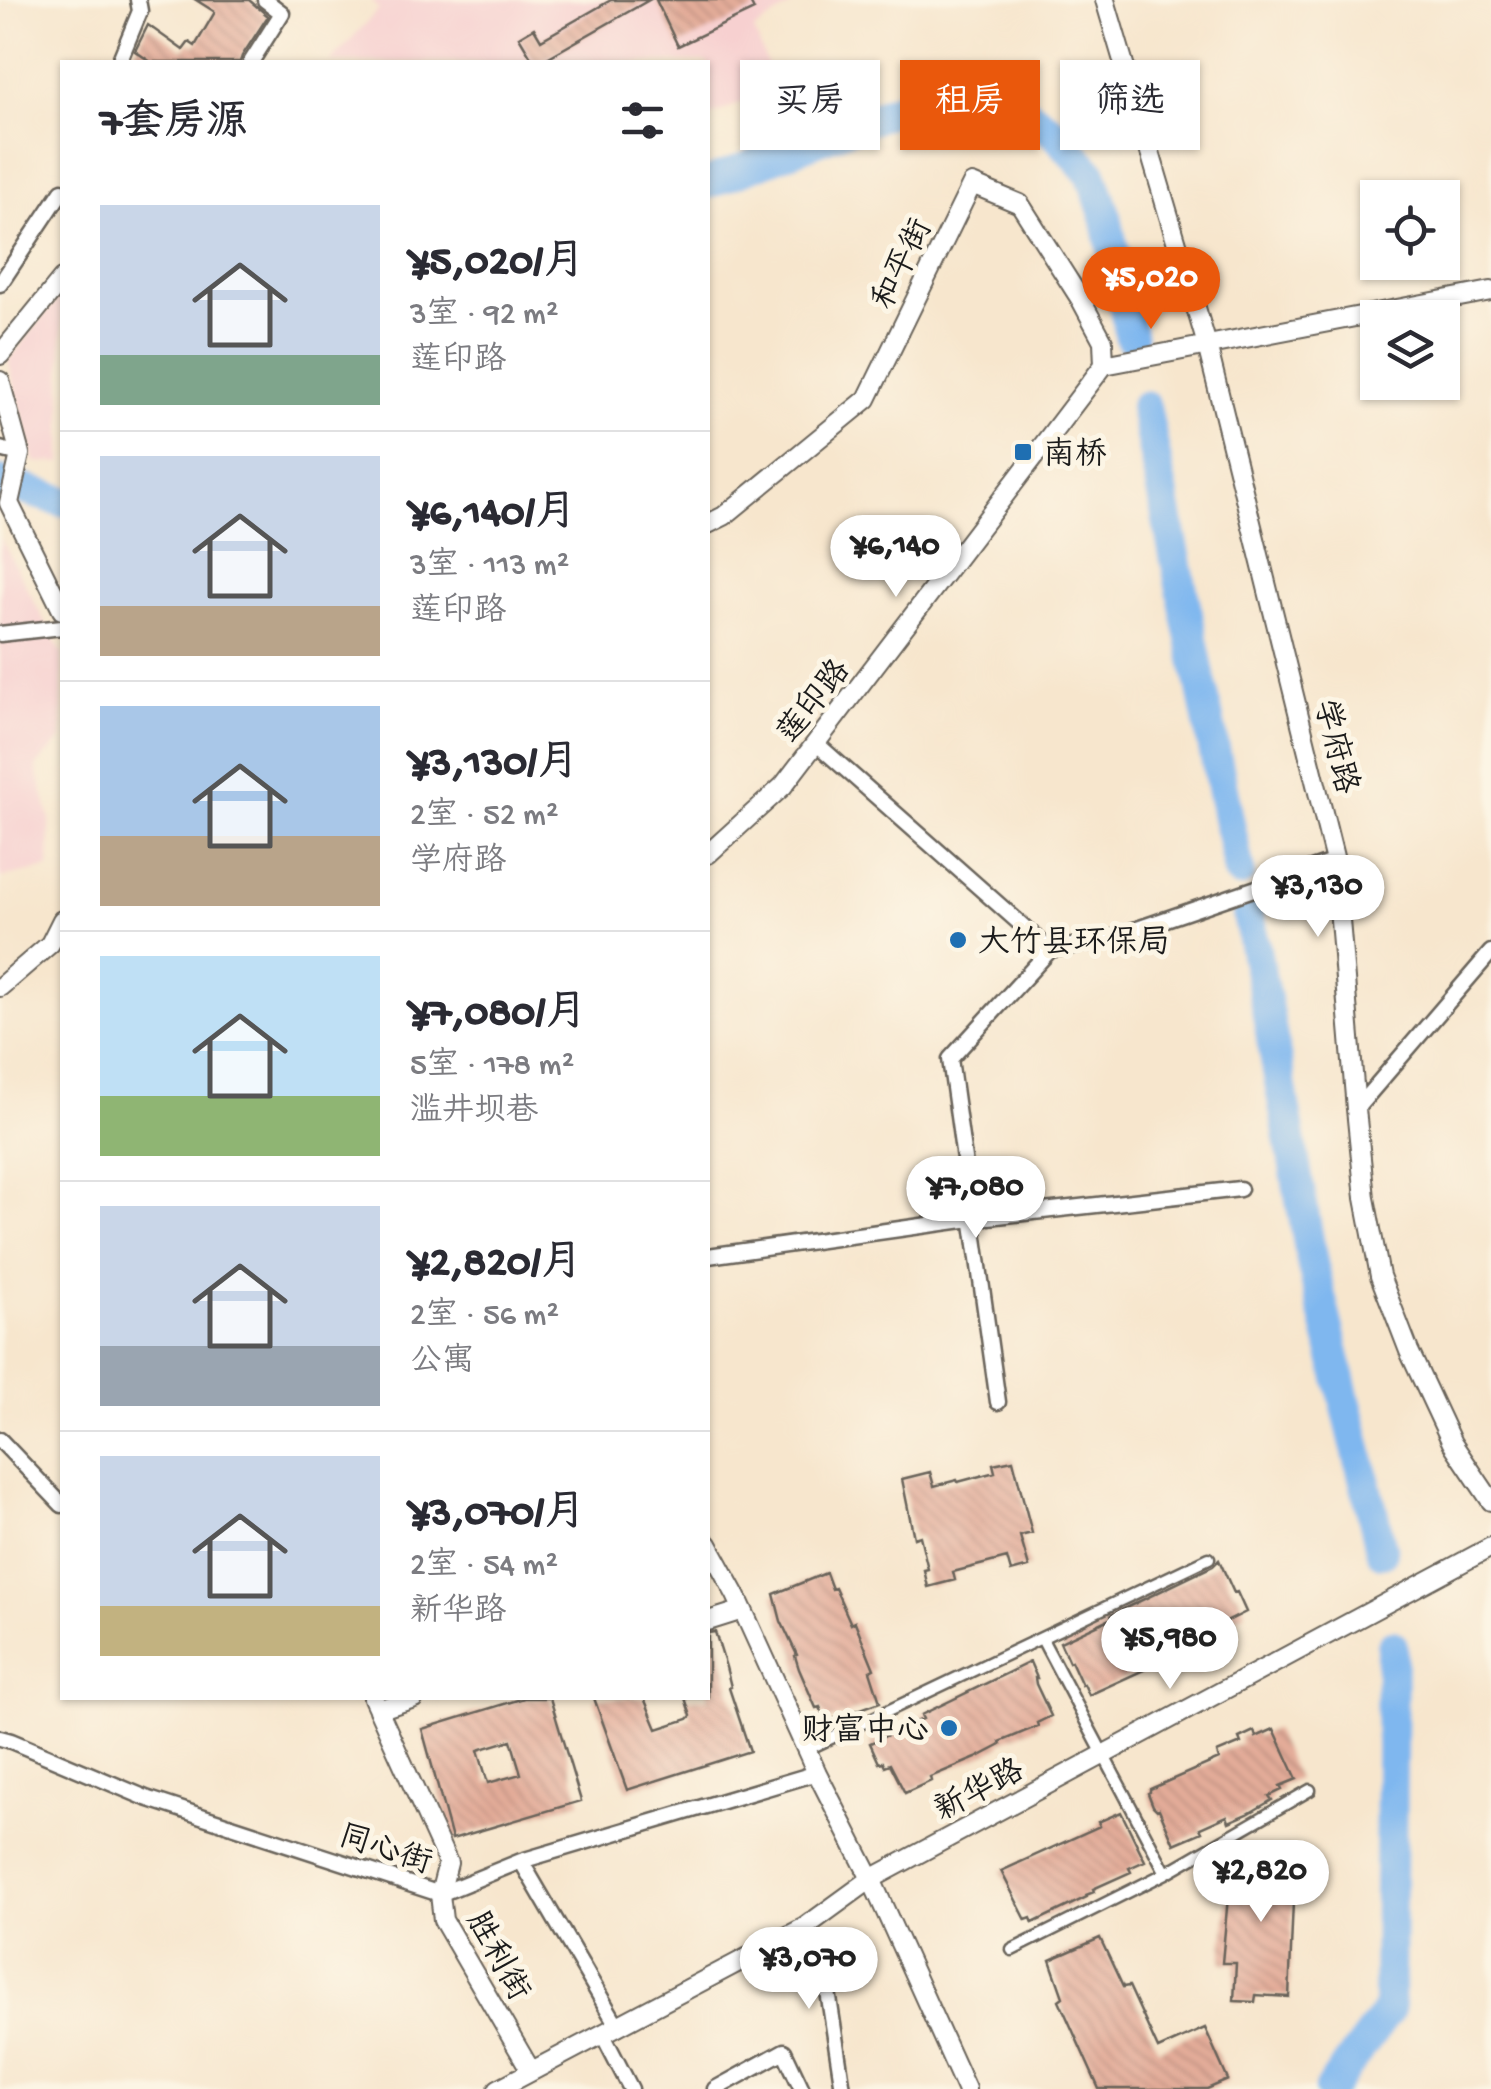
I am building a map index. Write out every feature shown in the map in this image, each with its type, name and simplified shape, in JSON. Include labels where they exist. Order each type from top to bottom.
[{"type":"street","points":[[120,60],[140,11],[138,0]]},
{"type":"street","points":[[252,60],[282,12],[265,0]]},
{"type":"street","name":"学府路","points":[[1105,0],[1207,345],[1335,861],[1365,1198],[1380,1276],[1452,1444],[1491,1501]]},
{"type":"street","name":"和平街","points":[[710,523],[724,516],[867,399],[972,184],[1020,204],[1102,341],[1104,365]]},
{"type":"street","points":[[0,284],[60,194]]},
{"type":"street","points":[[0,355],[60,281]]},
{"type":"street","points":[[1104,365],[1491,290]]},
{"type":"street","name":"莲印路","points":[[710,852],[783,786],[817,744],[1104,365]]},
{"type":"street","points":[[0,382],[20,454],[9,503],[60,606]]},
{"type":"street","points":[[0,449],[20,454]]},
{"type":"street","points":[[0,634],[60,626]]},
{"type":"street","points":[[817,744],[1050,950]]},
{"type":"street","points":[[998,1402],[950,1059],[1050,950],[1105,940],[1335,861]]},
{"type":"street","points":[[0,986],[50,944],[60,924]]},
{"type":"street","points":[[1356,1109],[1491,952]]},
{"type":"street","points":[[710,1256],[971,1219],[1240,1189]]},
{"type":"street","points":[[0,1440],[60,1503]]},
{"type":"street","name":"新华路","points":[[498,2089],[805,1927],[871,1879],[1491,1547]]},
{"type":"street","points":[[710,1548],[871,1879],[966,2089]]},
{"type":"street","points":[[806,1750],[1209,1558]]},
{"type":"street","points":[[710,1619],[743,1610]]},
{"type":"street","points":[[1042,1638],[1166,1873]]},
{"type":"street","points":[[376,1704],[401,1700]]},
{"type":"street","name":"胜利街","points":[[376,1704],[448,1863],[440,1894],[443,1920],[531,2071]]},
{"type":"street","name":"同心街","points":[[0,1738],[146,1798],[440,1894],[521,1861],[817,1774]]},
{"type":"street","points":[[1012,1950],[1166,1873],[1310,1790]]},
{"type":"street","points":[[521,1861],[611,2030],[630,2089]]},
{"type":"street","points":[[805,1927],[825,1972],[843,2089]]},
{"type":"street","points":[[716,2089],[784,2051],[802,2089]]},
{"type":"shaded area","points":[[371,0],[800,0],[754,30],[765,60],[740,60],[740,103],[710,116],[710,60],[332,60],[379,9]]},
{"type":"shaded area","points":[[60,296],[60,463],[35,462],[8,361]]},
{"type":"shaded area","points":[[0,537],[60,650],[60,741],[36,766],[50,819],[49,868],[0,878]]},
{"type":"building","points":[[196,0],[249,0],[268,16],[241,60],[148,60],[135,51],[148,25],[183,50],[189,42],[195,46],[215,12]]},
{"type":"building","points":[[611,0],[649,0],[544,60],[533,60],[519,37],[534,28],[541,40]]},
{"type":"building","points":[[656,0],[749,0],[754,10],[678,46]]},
{"type":"building","points":[[1013,1460],[1032,1533],[1020,1536],[1029,1567],[1011,1572],[1007,1558],[953,1572],[955,1580],[928,1587],[924,1570],[928,1569],[920,1536],[914,1538],[902,1479],[930,1472],[934,1486],[958,1482],[995,1472],[993,1464]]},
{"type":"building","points":[[1219,1560],[1246,1612],[1226,1622],[1225,1627],[1193,1641],[1185,1642],[1182,1637],[1144,1654],[1144,1670],[1089,1695],[1060,1642]]},
{"type":"building","name":"财富中心","points":[[826,1573],[851,1624],[855,1622],[874,1669],[870,1671],[880,1702],[826,1722],[799,1669],[774,1594]]},
{"type":"building","points":[[715,1632],[750,1751],[627,1790],[595,1700],[645,1700],[657,1729],[688,1719],[691,1716],[686,1700],[710,1700],[710,1633]]},
{"type":"building","name":"财富中心","points":[[1030,1662],[1051,1716],[1038,1726],[930,1777],[931,1781],[905,1793],[890,1764],[879,1763],[870,1743]]},
{"type":"building","points":[[517,1700],[551,1700],[581,1801],[452,1839],[422,1729]],"holes":[[[511,1740],[521,1774],[488,1783],[478,1750]]]},
{"type":"building","points":[[1274,1729],[1297,1779],[1280,1786],[1282,1790],[1269,1796],[1272,1800],[1248,1814],[1229,1822],[1227,1816],[1174,1844],[1159,1809],[1153,1806],[1150,1789],[1219,1759],[1217,1753],[1241,1743],[1239,1738],[1254,1731],[1256,1737]]},
{"type":"building","points":[[1121,1812],[1145,1861],[1129,1868],[1131,1872],[1093,1889],[1087,1897],[1033,1923],[1031,1918],[1026,1920],[1001,1871],[1100,1826],[1098,1822]]},
{"type":"building","points":[[1273,1852],[1295,1853],[1289,1997],[1256,1995],[1255,2002],[1234,2001],[1236,1963],[1222,1963],[1230,1875],[1237,1876],[1239,1854],[1273,1856]]},
{"type":"building","points":[[1100,1938],[1123,1987],[1129,1986],[1158,2049],[1205,2028],[1228,2080],[1207,2089],[1099,2089],[1059,2000],[1063,1997],[1050,1960]]},
{"type":"waterway","points":[[710,182],[926,97],[1015,104],[1055,133],[1091,173],[1106,217],[1131,338]]},
{"type":"waterway","points":[[1145,407],[1239,872]]},
{"type":"waterway","points":[[0,482],[60,500]]},
{"type":"waterway","points":[[1248,914],[1313,1267],[1382,1552]]},
{"type":"waterway","points":[[1330,2089],[1389,2009],[1392,1646]]},
{"type":"place","name":"南桥","points":[[1023,452]]},
{"type":"place","name":"大竹县环保局","points":[[958,940]]},
{"type":"place","name":"财富中心","points":[[949,1728]]}]
